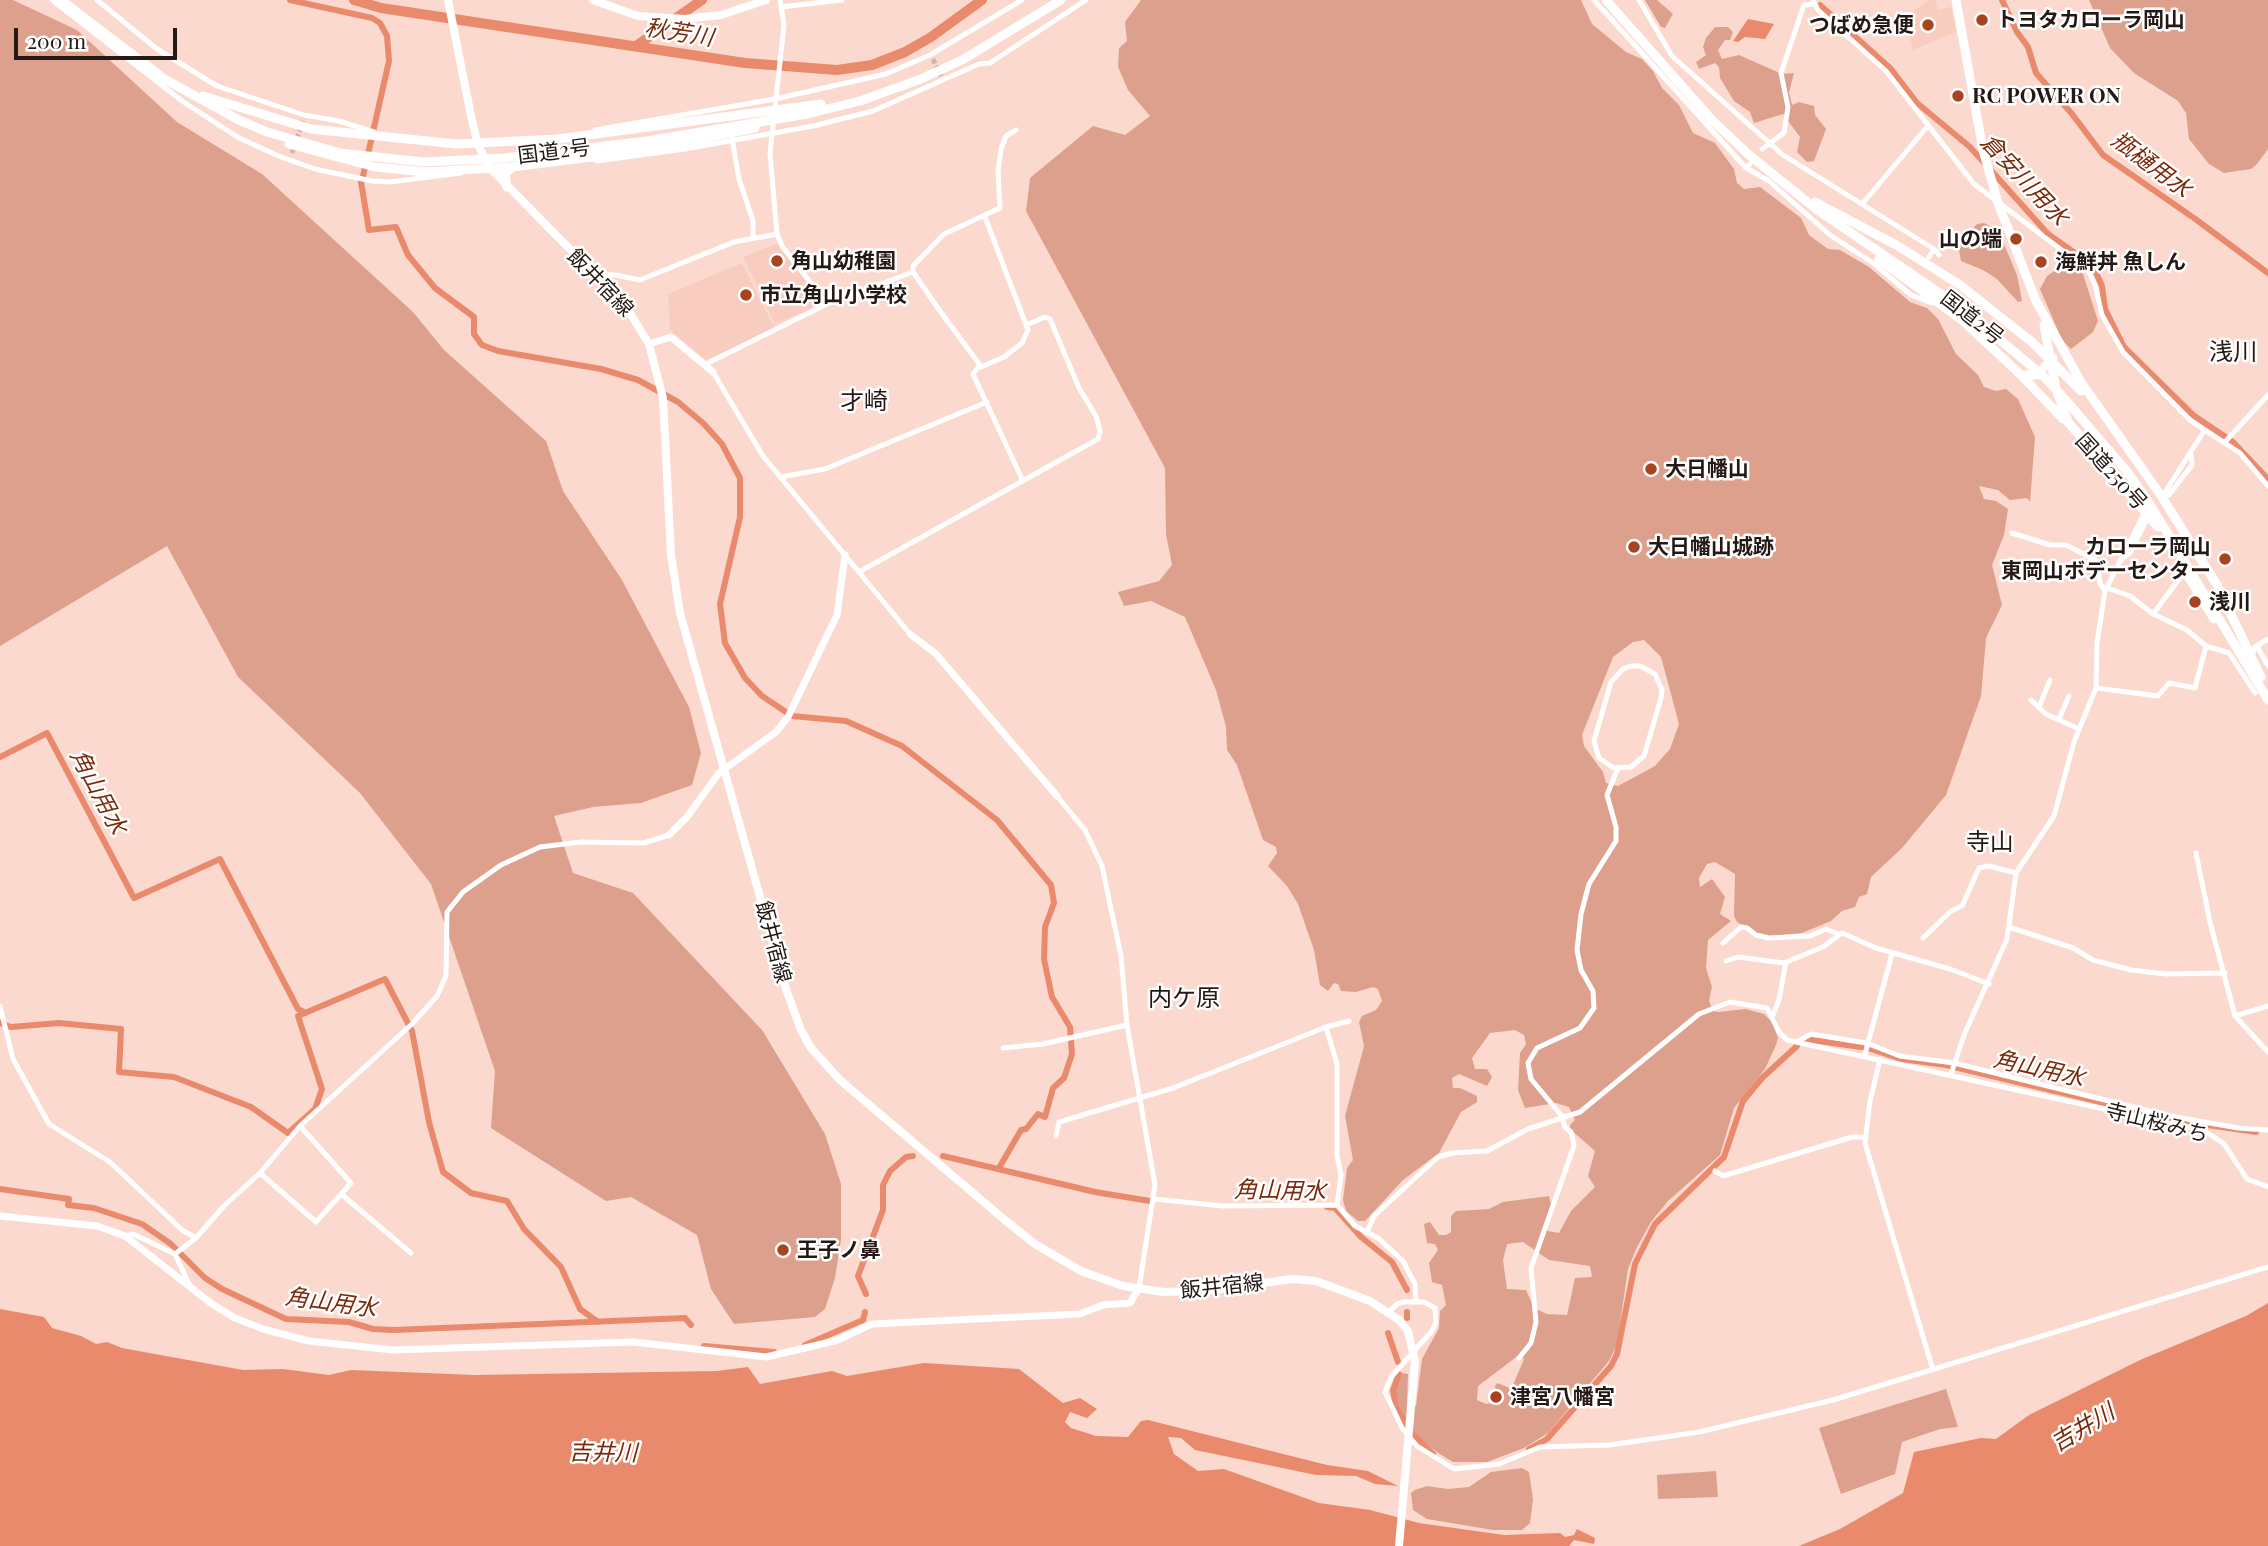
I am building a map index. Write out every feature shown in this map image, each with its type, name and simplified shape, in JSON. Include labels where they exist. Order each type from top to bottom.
[{"type":"highway","points":[[61,0],[166,80],[217,110],[267,132],[360,160],[425,172],[512,167],[647,150],[727,135],[812,111]]},
{"type":"highway","name":"国道2号","points":[[376,163],[467,161],[647,141],[812,111],[878,96],[964,59],[1061,0]]},
{"type":"highway","name":"国道2号","points":[[1606,0],[1712,120],[1780,181],[1852,234],[1963,309],[2024,359],[2082,418],[2151,506],[2268,699]]},
{"type":"highway","name":"国道250号","points":[[1956,0],[1983,150],[1998,203],[2055,347],[2052,360],[2060,405],[2068,422],[2146,510],[2185,571],[2228,649],[2240,658],[2268,699]]},
{"type":"highway","points":[[166,80],[217,103],[323,132],[364,133],[424,142],[478,145],[558,139],[644,127],[812,111]]},
{"type":"highway","points":[[507,187],[505,174],[512,167]]},
{"type":"highway","points":[[1780,181],[1898,246],[2033,336],[2041,333],[2045,323]]},
{"type":"highway","points":[[1852,234],[1857,243],[1962,320],[2068,422]]},
{"type":"highway","points":[[1995,311],[2052,360],[2102,413]]},
{"type":"highway","name":"国道250号","points":[[2045,323],[2102,413],[2165,496],[2217,585],[2268,691]]},
{"type":"highway","points":[[2021,375],[2036,375],[2052,360]]},
{"type":"highway","points":[[2060,405],[2063,385],[2074,383]]},
{"type":"main road","name":"飯井宿線","points":[[448,0],[478,145],[490,168],[592,275],[625,305],[649,344],[663,398],[674,583],[801,1030],[825,1067],[1035,1244],[1081,1271],[1139,1289],[1195,1292],[1302,1280],[1339,1287],[1389,1312],[1408,1331],[1415,1361],[1399,1546]]},
{"type":"main road","points":[[593,0],[638,16],[685,19],[721,15],[766,0]]},
{"type":"street","points":[[52,0],[182,101],[239,138],[290,160],[357,178],[390,182],[442,176],[479,168]]},
{"type":"street","points":[[97,0],[191,72],[244,97],[304,118],[340,121],[364,133]]},
{"type":"street","points":[[827,304],[782,246],[777,234],[770,154],[784,25],[780,3],[842,0]]},
{"type":"street","points":[[561,160],[558,139],[788,97],[886,74],[932,57],[1022,0]]},
{"type":"street","points":[[591,156],[597,161],[672,151],[774,134],[873,111],[1010,52],[1086,0]]},
{"type":"street","points":[[1594,0],[1748,166],[1830,235],[1932,303]]},
{"type":"street","points":[[1639,0],[1672,56],[1783,155],[1863,203],[1940,255]]},
{"type":"street","points":[[1762,149],[1784,133],[1787,101],[1780,73],[1805,3],[1814,2],[1886,71],[1963,174],[2088,270],[2095,285],[2102,315],[2123,352],[2204,430],[2227,439],[2268,486]]},
{"type":"street","points":[[788,97],[795,129]]},
{"type":"street","points":[[728,108],[739,179],[753,221],[753,236]]},
{"type":"street","points":[[667,119],[672,151]]},
{"type":"street","points":[[1863,203],[1927,127]]},
{"type":"street","points":[[981,367],[969,346],[946,320],[913,272],[914,261],[944,234],[1000,208],[998,172],[1001,149],[1006,136],[1016,130]]},
{"type":"street","points":[[290,160],[292,153]]},
{"type":"street","points":[[985,217],[1026,325],[1027,336],[1022,343],[994,363],[975,369],[973,374],[1023,481]]},
{"type":"street","points":[[592,275],[616,275],[640,280],[753,236],[777,234]]},
{"type":"street","points":[[1928,257],[1934,249]]},
{"type":"street","points":[[706,364],[827,304],[913,272]]},
{"type":"street","points":[[859,572],[1100,435],[1093,409],[1079,388],[1050,319],[1045,317],[1026,325]]},
{"type":"street","points":[[0,1216],[97,1226],[125,1236],[191,1288],[235,1318],[262,1329],[309,1340],[420,1351],[633,1342],[741,1357],[766,1357],[835,1341],[872,1324],[1080,1314],[1103,1305],[1130,1303],[1139,1289],[1154,1199],[1154,1174],[1127,1026],[1121,956],[1105,873],[1085,830],[936,654],[910,634],[781,477],[748,434],[706,364],[671,337],[649,344]]},
{"type":"street","points":[[2227,439],[2268,395]]},
{"type":"street","points":[[781,477],[825,469],[987,402]]},
{"type":"street","points":[[2165,496],[2204,430]]},
{"type":"street","points":[[1953,1068],[1969,1023],[1989,985],[2009,928],[2016,873],[2023,858],[2050,827],[2079,729],[2096,688],[2097,643],[2106,589],[2146,510]]},
{"type":"street","points":[[2122,560],[2130,553],[2146,522]]},
{"type":"street","points":[[2012,533],[2050,545],[2066,545],[2094,559],[2099,565],[2100,583],[2106,589],[2130,596],[2153,614],[2187,630],[2206,646],[2228,649],[2256,693]]},
{"type":"street","points":[[174,1254],[196,1238],[224,1206],[260,1173],[300,1126],[412,1024],[437,996],[446,976],[447,912],[463,892],[500,865],[540,847],[581,842],[644,843],[668,835],[725,768],[776,732],[796,702],[837,615],[845,555]]},
{"type":"street","points":[[2153,614],[2185,571]]},
{"type":"street","points":[[2252,658],[2256,646],[2268,639]]},
{"type":"street","points":[[2245,643],[2256,646],[2268,666]]},
{"type":"street","points":[[2096,688],[2158,696],[2169,683],[2194,688],[2206,646]]},
{"type":"street","points":[[1640,666],[1655,674],[1662,690],[1661,698],[1644,756],[1631,767],[1618,768],[1599,758],[1595,750],[1596,732],[1616,674],[1623,668],[1640,666]]},
{"type":"street","points":[[2039,707],[2050,680]]},
{"type":"street","points":[[2059,719],[2069,696]]},
{"type":"street","points":[[2031,700],[2079,729]]},
{"type":"street","points":[[1519,1358],[1531,1343],[1536,1322],[1531,1268],[1574,1146],[1571,1132],[1565,1127],[1564,1120],[1531,1079],[1528,1063],[1537,1048],[1580,1028],[1590,1019],[1594,1008],[1593,991],[1581,970],[1577,950],[1581,914],[1589,884],[1616,841],[1616,827],[1607,795],[1618,768]]},
{"type":"street","points":[[2196,853],[2210,922],[2225,972],[2231,1010],[2268,1052]]},
{"type":"street","points":[[1923,938],[1951,911],[1962,906],[1979,868],[1989,866],[2016,873]]},
{"type":"street","points":[[1723,943],[1741,927],[1769,938],[1810,936],[1829,929],[1892,954],[1950,969],[1989,985]]},
{"type":"street","points":[[2009,928],[2065,945],[2093,960],[2131,970],[2165,974],[2225,972]]},
{"type":"street","points":[[1726,961],[1738,957],[1786,962],[1827,944],[1838,934]]},
{"type":"street","points":[[1866,1049],[1892,954]]},
{"type":"street","points":[[1773,1015],[1779,1000],[1786,962]]},
{"type":"street","points":[[1367,1232],[1374,1216],[1438,1157],[1452,1153],[1487,1151],[1528,1129],[1564,1120],[1592,1104],[1707,1009],[1723,1003],[1739,1002],[1762,1006],[1773,1015],[1782,1037],[1800,1043],[1866,1049],[1880,1059],[1953,1068]]},
{"type":"street","points":[[0,1006],[13,1059],[49,1124],[110,1162],[182,1230],[196,1238]]},
{"type":"street","points":[[2235,1016],[2268,1006]]},
{"type":"street","points":[[1056,1136],[1059,1122],[1173,1088],[1326,1027],[1349,1021]]},
{"type":"street","points":[[1003,1048],[1127,1026]]},
{"type":"street","points":[[1326,1027],[1337,1064],[1337,1156],[1341,1175],[1337,1205],[1350,1221],[1403,1261],[1413,1278],[1416,1302]]},
{"type":"street","points":[[1800,1043],[1811,1034],[1866,1049],[2170,1116],[2238,1128],[2268,1130]]},
{"type":"street","points":[[1880,1059],[1865,1137],[1933,1370]]},
{"type":"street","name":"寺山桜みち","points":[[1953,1068],[1983,1081],[2205,1131],[2224,1144],[2247,1180],[2268,1187]]},
{"type":"street","points":[[260,1173],[316,1222],[351,1183],[300,1126]]},
{"type":"street","points":[[1715,1171],[1723,1175],[1852,1137],[1865,1137]]},
{"type":"street","points":[[341,1194],[411,1253]]},
{"type":"street","points":[[1154,1199],[1233,1206],[1337,1205]]},
{"type":"street","points":[[125,1236],[133,1234],[174,1254],[191,1288]]},
{"type":"street","points":[[1389,1312],[1397,1304],[1416,1302],[1430,1304],[1435,1308],[1436,1322],[1423,1344],[1391,1377],[1387,1385],[1387,1399],[1402,1427],[1417,1446],[1454,1469],[1499,1464],[1540,1447],[1610,1446],[1722,1427],[1833,1400],[2268,1267]]},
{"type":"shaded area","points":[[0,0],[13,0],[77,30],[177,122],[262,174],[413,312],[444,350],[546,441],[563,491],[622,580],[689,707],[701,753],[692,785],[641,803],[593,807],[554,816],[573,873],[633,893],[762,1030],[825,1134],[841,1184],[841,1240],[835,1278],[825,1309],[815,1317],[734,1324],[711,1289],[697,1235],[631,1197],[606,1201],[491,1128],[495,1071],[431,884],[360,793],[238,677],[167,546],[0,646]]},
{"type":"shaded area","points":[[1141,0],[1581,0],[1592,24],[1626,52],[1642,59],[1653,71],[1662,88],[1679,105],[1693,133],[1715,143],[1734,169],[1737,183],[1744,189],[1760,187],[1801,218],[1809,235],[1828,249],[1840,250],[1869,267],[1910,302],[1927,308],[1938,319],[1956,354],[1978,375],[1984,387],[1996,391],[2006,389],[2018,399],[2035,437],[2030,502],[2027,498],[2010,500],[1998,490],[1979,486],[1984,499],[1996,501],[2008,509],[2004,535],[1992,565],[2002,605],[1986,638],[1981,696],[1946,795],[1902,848],[1871,877],[1867,894],[1859,897],[1855,907],[1842,911],[1831,921],[1802,933],[1770,936],[1754,932],[1737,922],[1734,916],[1735,874],[1715,862],[1707,864],[1699,878],[1700,887],[1712,879],[1725,897],[1720,914],[1731,921],[1708,940],[1706,968],[1712,987],[1709,1001],[1713,1011],[1746,1009],[1764,1014],[1772,1022],[1778,1038],[1776,1045],[1765,1069],[1734,1108],[1720,1155],[1668,1201],[1651,1222],[1637,1247],[1628,1269],[1617,1344],[1609,1361],[1548,1433],[1524,1448],[1487,1462],[1453,1462],[1438,1453],[1416,1436],[1399,1409],[1395,1391],[1402,1373],[1408,1374],[1407,1406],[1416,1406],[1422,1359],[1439,1328],[1440,1311],[1446,1305],[1442,1285],[1432,1282],[1429,1263],[1438,1250],[1435,1244],[1427,1243],[1424,1224],[1430,1222],[1439,1235],[1446,1235],[1451,1232],[1451,1216],[1456,1211],[1489,1209],[1503,1202],[1549,1196],[1551,1204],[1545,1226],[1548,1231],[1559,1233],[1571,1211],[1595,1187],[1588,1176],[1595,1151],[1570,1129],[1575,1120],[1569,1107],[1556,1103],[1525,1108],[1518,1090],[1520,1053],[1526,1044],[1524,1035],[1515,1030],[1490,1033],[1472,1058],[1475,1069],[1487,1069],[1492,1077],[1487,1086],[1459,1074],[1452,1078],[1453,1088],[1460,1088],[1477,1096],[1477,1102],[1461,1112],[1439,1153],[1403,1180],[1365,1221],[1358,1221],[1346,1211],[1343,1200],[1347,1168],[1353,1160],[1345,1116],[1364,1046],[1359,1022],[1362,1016],[1376,1010],[1382,1001],[1378,989],[1373,987],[1356,992],[1341,991],[1338,984],[1334,983],[1328,991],[1320,985],[1314,950],[1298,904],[1287,886],[1268,866],[1277,853],[1276,847],[1263,840],[1237,765],[1227,750],[1226,727],[1216,690],[1185,617],[1151,601],[1124,606],[1118,592],[1159,581],[1172,565],[1166,534],[1165,468],[1026,211],[1030,178],[1093,126],[1125,135],[1150,116],[1128,90],[1118,67],[1119,48],[1127,41],[1125,22]],"holes":[[[1644,640],[1661,657],[1679,724],[1670,749],[1655,766],[1618,786],[1606,783],[1603,772],[1584,746],[1582,735],[1613,657],[1633,642]],[[1523,1242],[1549,1260],[1590,1266],[1592,1277],[1575,1278],[1567,1315],[1547,1314],[1534,1308],[1526,1290],[1507,1289],[1503,1260],[1507,1244]],[[1519,1355],[1524,1359],[1510,1388],[1497,1383],[1495,1386],[1499,1402],[1486,1404],[1477,1400],[1478,1386]]]},
{"type":"shaded area","points":[[1645,0],[1657,0],[1673,14],[1665,28],[1661,27]]},
{"type":"shaded area","name":"つばめ急便","points":[[1929,0],[1935,0],[1938,10],[1951,7],[1956,32],[1913,50],[1909,35],[1899,21]]},
{"type":"shaded area","points":[[2089,0],[2268,0],[2268,149],[2257,164],[2251,169],[2224,173],[2209,164],[2189,139],[2186,113],[2178,101],[2134,73],[2110,48]]},
{"type":"shaded area","points":[[1715,27],[1728,27],[1733,32],[1730,40],[1725,40],[1718,50],[1722,59],[1739,55],[1782,74],[1794,73],[1789,92],[1792,105],[1799,102],[1814,106],[1815,115],[1826,129],[1814,161],[1807,162],[1797,152],[1800,137],[1783,114],[1754,123],[1750,112],[1734,101],[1720,78],[1719,67],[1715,63],[1699,69],[1696,62],[1706,55],[1703,47]]},
{"type":"shaded area","points":[[1984,223],[1998,230],[2017,275],[2022,301],[2018,302],[1997,279],[1961,261],[1959,250],[1967,235],[1977,224]]},
{"type":"shaded area","points":[[778,243],[822,304],[775,324],[743,257]]},
{"type":"shaded area","points":[[742,263],[775,329],[706,360],[670,330],[668,294]]},
{"type":"shaded area","points":[[2065,264],[2083,274],[2098,321],[2093,332],[2071,349],[2062,340],[2040,289],[2047,276]]},
{"type":"shaded area","points":[[1946,1389],[1958,1427],[1940,1429],[1902,1442],[1895,1474],[1841,1494],[1819,1428]]},
{"type":"shaded area","points":[[1522,1468],[1529,1472],[1533,1499],[1530,1523],[1522,1530],[1493,1530],[1427,1519],[1413,1510],[1411,1493],[1415,1490],[1427,1486],[1448,1489],[1469,1487],[1491,1472]]},
{"type":"shaded area","points":[[1716,1471],[1718,1497],[1658,1499],[1657,1475]]},
{"type":"water","points":[[1748,19],[1774,24],[1765,39],[1745,37],[1738,42],[1733,41]]},
{"type":"water","name":"吉井川","points":[[2268,1303],[2268,1546],[1799,1546],[1840,1529],[1903,1493],[1914,1452],[1981,1438],[1996,1439],[2029,1415],[2140,1360],[2246,1316]]},
{"type":"water","name":"吉井川","points":[[0,1309],[44,1317],[52,1328],[81,1336],[96,1344],[107,1342],[122,1348],[243,1370],[283,1369],[329,1375],[351,1370],[475,1375],[717,1371],[748,1367],[760,1384],[832,1371],[847,1376],[924,1363],[1019,1369],[1063,1403],[1080,1398],[1097,1409],[1087,1418],[1070,1412],[1065,1422],[1071,1428],[1096,1436],[1128,1437],[1141,1421],[1148,1420],[1327,1465],[1368,1471],[1398,1486],[1375,1484],[1356,1476],[1316,1475],[1195,1450],[1181,1438],[1168,1437],[1174,1454],[1198,1471],[1224,1469],[1319,1503],[1370,1510],[1419,1523],[1504,1535],[1560,1533],[1565,1537],[1574,1535],[1577,1529],[1595,1538],[1594,1544],[1574,1540],[1569,1546],[0,1546]]},
{"type":"waterway","points":[[290,0],[372,18],[380,23],[387,36],[389,61],[363,176]]},
{"type":"waterway","name":"秋芳川","points":[[354,0],[381,8],[745,63],[837,70],[872,65],[905,52],[931,37],[982,0]]},
{"type":"waterway","points":[[636,46],[702,0]]},
{"type":"waterway","name":"瓶樋用水","points":[[2002,0],[2017,32],[2028,47],[2036,73],[2103,155],[2191,216]]},
{"type":"waterway","name":"倉安川用水","points":[[1820,5],[1891,69],[1917,103],[1970,147],[2048,234],[2093,266],[2102,286],[2105,309],[2124,347],[2193,415],[2233,442],[2268,479]]},
{"type":"waterway","points":[[361,182],[369,230],[396,227],[408,255],[435,288],[474,317],[474,334],[482,345],[498,351],[601,369],[638,380],[678,402],[703,423],[722,444],[740,478],[740,517],[720,604],[725,643],[745,678],[762,696],[792,716],[846,721],[902,746],[997,820],[1051,885],[1054,903],[1045,927],[1044,959],[1052,997],[1070,1027],[1072,1054],[1064,1078],[1053,1088],[1045,1117],[1038,1114],[1026,1129],[1021,1130],[999,1168]]},
{"type":"waterway","name":"瓶樋用水","points":[[2194,218],[2268,273]]},
{"type":"waterway","name":"角山用水","points":[[0,757],[47,733],[134,898],[220,859],[298,1009],[304,1012]]},
{"type":"waterway","points":[[0,1023],[11,1027],[59,1023],[121,1029],[119,1072],[174,1077],[251,1107],[288,1133],[315,1109],[322,1089],[298,1016],[385,979],[412,1031],[429,1122],[443,1172],[471,1193],[507,1201],[524,1229],[561,1267],[580,1309],[598,1322]]},
{"type":"waterway","name":"角山用水","points":[[1805,1039],[1868,1048],[1901,1059],[1946,1065],[2180,1121],[2256,1132]]},
{"type":"waterway","name":"角山用水","points":[[1529,1449],[1547,1439],[1611,1366],[1617,1354],[1635,1264],[1655,1224],[1724,1157],[1743,1101],[1762,1078],[1797,1046]]},
{"type":"waterway","name":"角山用水","points":[[866,1294],[858,1276],[883,1210],[883,1185],[890,1171],[906,1157],[913,1156]]},
{"type":"waterway","name":"角山用水","points":[[943,1156],[1095,1192],[1150,1201]]},
{"type":"waterway","name":"角山用水","points":[[0,1189],[69,1199],[68,1205],[94,1208],[142,1224],[171,1244],[205,1278],[222,1289],[286,1319],[349,1322],[373,1329],[394,1330],[685,1318],[691,1325]]},
{"type":"waterway","name":"角山用水","points":[[1327,1207],[1335,1208],[1361,1237],[1392,1262],[1407,1290]]},
{"type":"waterway","name":"角山用水","points":[[805,1345],[863,1320],[865,1312]]},
{"type":"waterway","name":"角山用水","points":[[1407,1312],[1407,1318]]},
{"type":"waterway","name":"角山用水","points":[[1388,1333],[1398,1362]]},
{"type":"waterway","name":"角山用水","points":[[704,1346],[774,1352]]},
{"type":"waterway","name":"角山用水","points":[[1399,1374],[1393,1390],[1396,1407],[1412,1434],[1433,1454]]},
{"type":"tunnel","points":[[933,59],[941,76]]},
{"type":"tunnel","points":[[292,153],[303,121]]},
{"type":"place","name":"トヨタカローラ岡山","points":[[1982,20]]},
{"type":"place","name":"つばめ急便","points":[[1928,25]]},
{"type":"place","name":"RC POWER ON","points":[[1958,96]]},
{"type":"place","name":"山の端","points":[[2016,239]]},
{"type":"place","name":"角山幼稚園","points":[[777,261]]},
{"type":"place","name":"海鮮丼 魚しん","points":[[2041,262]]},
{"type":"place","name":"市立角山小学校","points":[[746,295]]},
{"type":"place","name":"大日幡山","points":[[1651,469]]},
{"type":"place","name":"大日幡山城跡","points":[[1634,547]]},
{"type":"place","name":"カローラ岡山 東岡山ボデーセンター","points":[[2225,559]]},
{"type":"place","name":"浅川","points":[[2195,602]]},
{"type":"place","name":"王子ノ鼻","points":[[783,1250]]},
{"type":"place","name":"津宮八幡宮","points":[[1496,1397]]},
{"type":"district","name":"浅川","points":[[2233,353]]},
{"type":"district","name":"才崎","points":[[864,402]]},
{"type":"district","name":"寺山","points":[[1990,843]]},
{"type":"district","name":"内ケ原","points":[[1184,999]]}]
